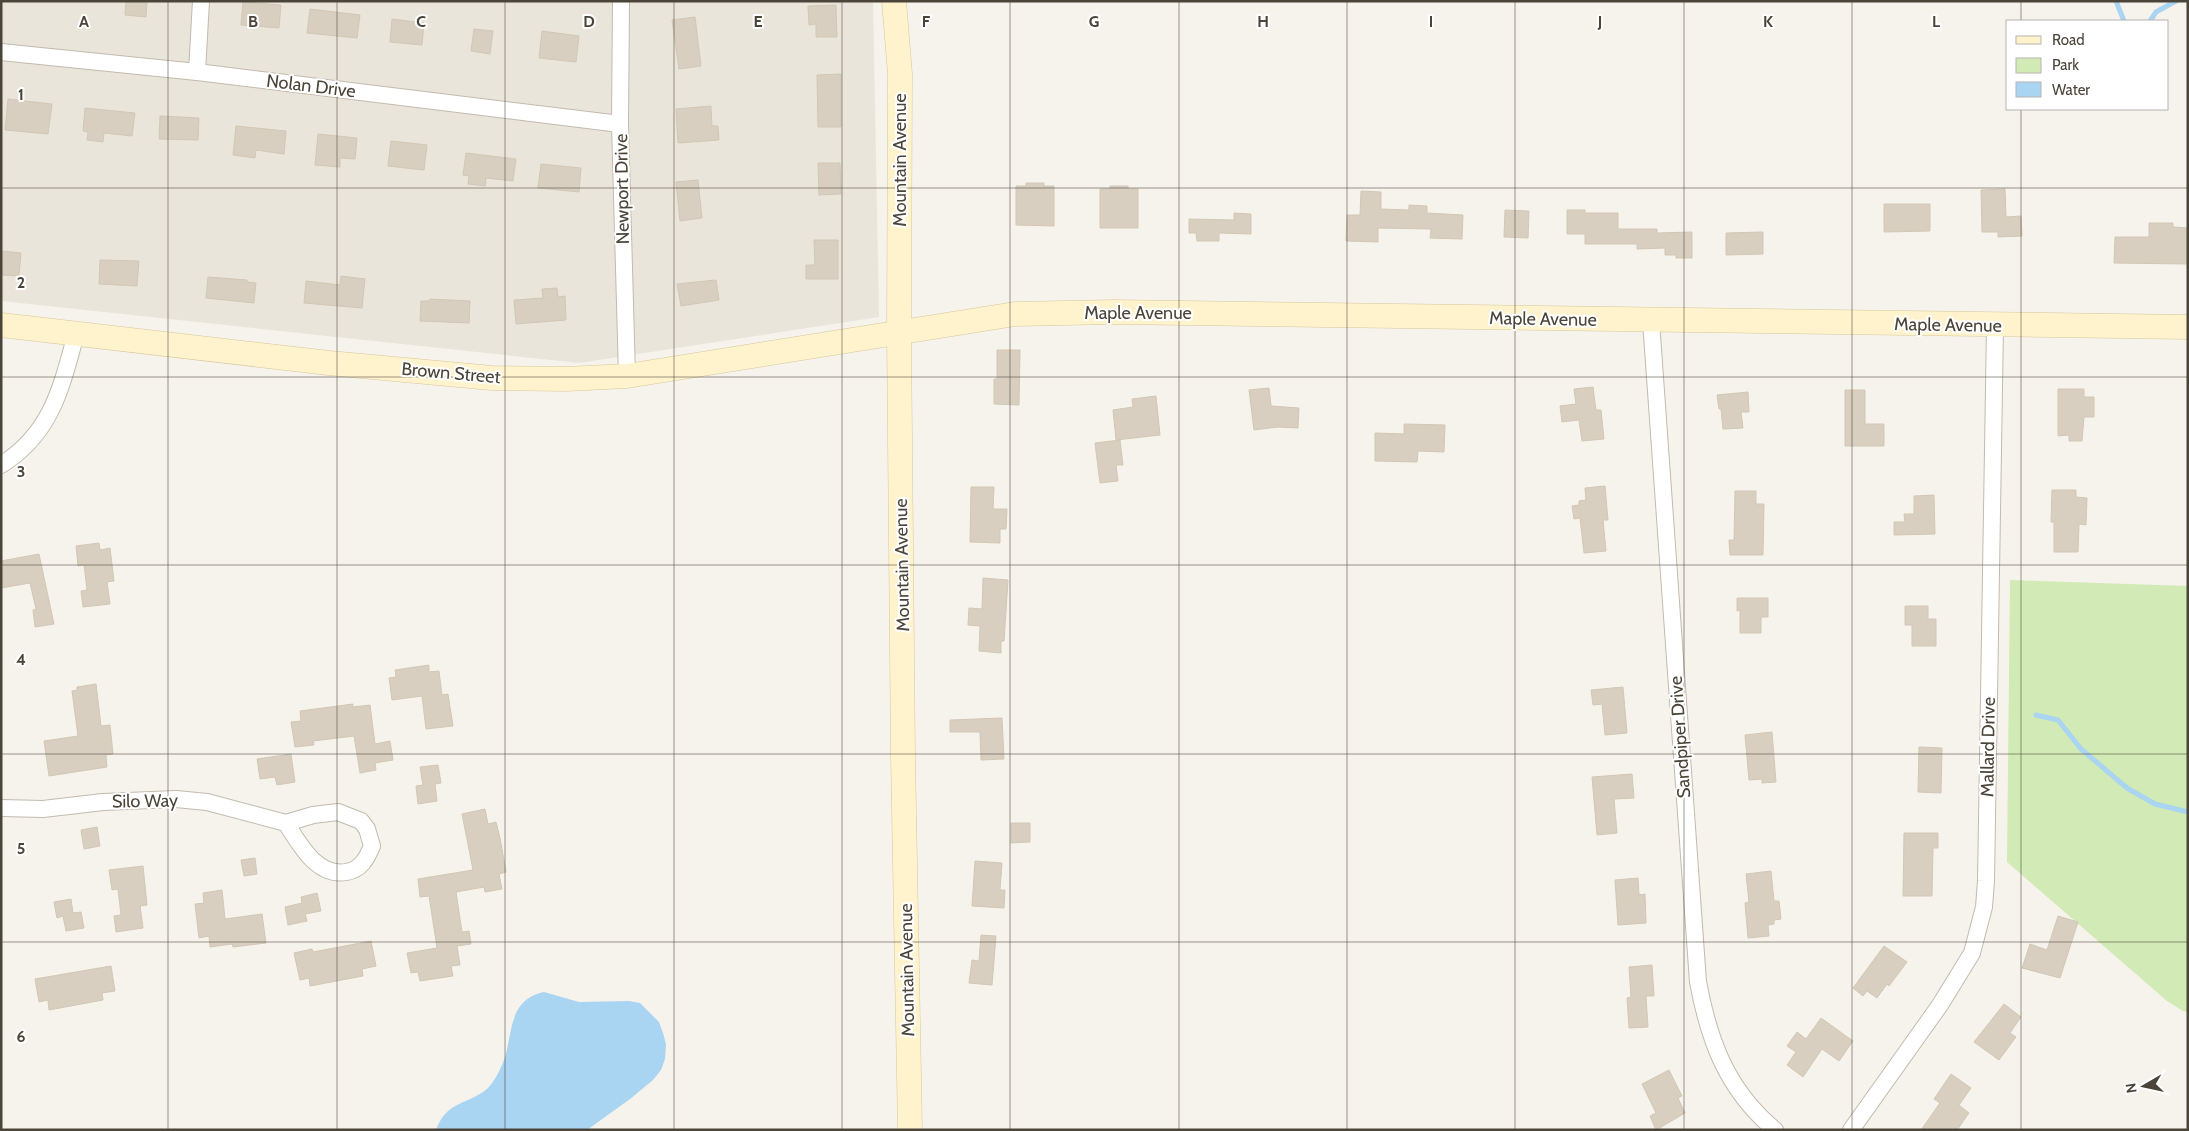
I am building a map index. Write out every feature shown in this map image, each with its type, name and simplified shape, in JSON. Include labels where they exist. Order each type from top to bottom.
[{"type":"street","points":[[197,72],[201,1]]},
{"type":"street","name":"Newport Drive","points":[[621,1],[620,124],[627,376]]},
{"type":"street","name":"Mountain Avenue","points":[[894,1],[900,74],[899,333],[910,1130]]},
{"type":"street","name":"Nolan Drive","points":[[1,52],[197,72],[620,124]]},
{"type":"street","name":"Maple Avenue","points":[[899,333],[1015,314],[1063,313],[2188,327]]},
{"type":"street","name":"Sandpiper Drive","points":[[1652,321],[1698,982],[1703,1009],[1718,1057],[1737,1089],[1765,1122],[1775,1130]]},
{"type":"street","name":"Brown Street","points":[[1,325],[329,363],[492,378],[566,379],[627,376],[899,333]]},
{"type":"street","name":"Mallard Drive","points":[[1851,1130],[1940,1005],[1972,952],[1984,908],[1995,326]]},
{"type":"street","points":[[1,465],[34,439],[49,415],[63,381],[76,334]]},
{"type":"street","name":"Silo Way","points":[[1,808],[43,809],[112,801],[176,799],[207,802],[286,823]]},
{"type":"street","points":[[338,812],[361,821],[367,829],[372,846],[362,865],[353,871],[338,874],[328,871],[315,863],[286,823],[313,814],[338,812]]},
{"type":"shaded area","points":[[1,1],[873,1],[879,317],[579,363],[1,301]]},
{"type":"green space","points":[[2010,580],[2188,586],[2188,1012],[2167,1001],[2007,862]]},
{"type":"water","points":[[544,992],[579,1002],[629,1001],[640,1003],[659,1022],[663,1033],[666,1044],[665,1059],[661,1070],[653,1080],[630,1099],[587,1130],[436,1130],[445,1114],[486,1090],[496,1078],[505,1056],[517,1012],[522,1004],[531,997]]},
{"type":"building","points":[[126,1],[147,1],[146,17],[125,15]]},
{"type":"building","points":[[243,2],[281,5],[279,28],[241,25]]},
{"type":"building","points":[[836,5],[837,37],[816,37],[816,24],[809,25],[808,6]]},
{"type":"building","points":[[310,9],[360,15],[357,38],[307,33]]},
{"type":"building","points":[[695,17],[701,66],[679,69],[672,20]]},
{"type":"building","points":[[392,19],[424,23],[422,45],[390,42]]},
{"type":"building","points":[[474,29],[493,31],[490,54],[471,51]]},
{"type":"building","points":[[542,31],[579,36],[576,62],[539,58]]},
{"type":"building","points":[[841,74],[841,127],[818,127],[817,75]]},
{"type":"building","points":[[8,99],[52,104],[48,134],[5,130]]},
{"type":"building","points":[[711,106],[712,126],[718,126],[719,140],[678,143],[676,109]]},
{"type":"building","points":[[85,108],[135,113],[132,136],[104,133],[103,142],[87,140],[88,132],[83,131]]},
{"type":"building","points":[[160,116],[199,118],[198,140],[159,139]]},
{"type":"building","points":[[236,126],[286,131],[284,154],[256,150],[255,158],[233,155]]},
{"type":"building","points":[[318,134],[357,138],[355,159],[340,158],[340,167],[315,165]]},
{"type":"building","points":[[391,141],[427,145],[424,170],[388,166]]},
{"type":"building","points":[[466,153],[516,159],[513,181],[486,178],[485,186],[468,184],[469,176],[463,175]]},
{"type":"building","points":[[818,163],[840,163],[841,194],[819,195]]},
{"type":"building","points":[[541,164],[581,168],[579,192],[538,188]]},
{"type":"building","points":[[698,180],[702,218],[680,221],[676,182]]},
{"type":"building","points":[[1026,183],[1044,183],[1044,186],[1054,186],[1054,226],[1016,225],[1016,186],[1026,186]]},
{"type":"building","points":[[1110,186],[1128,186],[1128,189],[1138,189],[1138,228],[1100,228],[1100,189],[1110,189]]},
{"type":"building","points":[[2005,189],[2006,217],[2021,216],[2022,236],[1998,237],[1998,232],[1982,232],[1981,190]]},
{"type":"building","points":[[1361,191],[1381,192],[1381,209],[1409,210],[1409,205],[1427,206],[1427,213],[1463,215],[1462,239],[1430,238],[1431,229],[1378,228],[1378,242],[1346,241],[1347,215],[1360,215]]},
{"type":"building","points":[[1884,204],[1930,204],[1930,231],[1884,232]]},
{"type":"building","points":[[1505,210],[1529,211],[1528,238],[1504,237]]},
{"type":"building","points":[[1567,210],[1585,210],[1585,213],[1618,213],[1618,229],[1657,229],[1657,233],[1692,232],[1692,258],[1676,258],[1676,255],[1665,255],[1665,248],[1637,249],[1637,244],[1585,244],[1585,234],[1567,234]]},
{"type":"building","points":[[1234,213],[1251,214],[1251,234],[1219,233],[1219,241],[1197,241],[1196,233],[1189,233],[1189,219],[1234,220]]},
{"type":"building","points":[[2149,223],[2173,223],[2173,227],[2188,228],[2188,264],[2114,263],[2115,237],[2149,237]]},
{"type":"building","points":[[1763,232],[1763,254],[1726,255],[1726,233]]},
{"type":"building","points":[[814,240],[838,240],[838,279],[806,279],[806,265],[815,265]]},
{"type":"building","points":[[1,251],[21,253],[19,276],[1,275]]},
{"type":"building","points":[[100,260],[139,261],[137,286],[99,284]]},
{"type":"building","points":[[341,276],[365,279],[362,308],[304,303],[306,281],[340,285]]},
{"type":"building","points":[[208,277],[247,280],[247,282],[256,283],[254,303],[206,298]]},
{"type":"building","points":[[716,280],[719,300],[681,306],[677,284]]},
{"type":"building","points":[[557,288],[558,297],[565,296],[566,320],[516,324],[514,300],[543,298],[542,289]]},
{"type":"building","points":[[430,299],[470,301],[469,323],[420,321],[421,301],[428,301]]},
{"type":"building","points":[[997,350],[1020,350],[1019,405],[994,404],[994,379],[997,379]]},
{"type":"building","points":[[1593,387],[1596,410],[1601,410],[1604,439],[1582,441],[1579,420],[1562,422],[1560,406],[1576,404],[1574,389]]},
{"type":"building","points":[[1269,388],[1271,406],[1299,408],[1298,428],[1278,427],[1254,430],[1249,390]]},
{"type":"building","points":[[2058,389],[2084,389],[2084,397],[2094,397],[2094,417],[2084,417],[2082,441],[2069,441],[2069,435],[2058,436]]},
{"type":"building","points":[[1845,390],[1865,390],[1865,424],[1884,424],[1884,446],[1845,446]]},
{"type":"building","points":[[1748,392],[1749,412],[1741,412],[1743,428],[1723,429],[1721,409],[1719,409],[1717,395]]},
{"type":"building","points":[[1156,396],[1160,435],[1116,440],[1113,410],[1133,407],[1132,399]]},
{"type":"building","points":[[1404,424],[1445,425],[1444,452],[1418,451],[1417,462],[1375,461],[1375,433],[1404,434]]},
{"type":"building","points":[[1120,440],[1123,465],[1116,465],[1118,481],[1100,483],[1095,443]]},
{"type":"building","points":[[1605,486],[1608,520],[1603,520],[1606,551],[1584,553],[1580,518],[1574,519],[1572,506],[1579,505],[1579,501],[1586,500],[1585,488]]},
{"type":"building","points":[[971,487],[994,487],[993,509],[1007,509],[1006,529],[1000,529],[1000,543],[970,542]]},
{"type":"building","points":[[2052,490],[2076,490],[2076,497],[2087,498],[2086,525],[2079,524],[2078,552],[2054,552],[2054,522],[2051,522]]},
{"type":"building","points":[[1735,491],[1756,491],[1756,504],[1764,504],[1763,555],[1730,555],[1729,540],[1734,540]]},
{"type":"building","points":[[1934,495],[1935,534],[1894,535],[1894,522],[1905,522],[1904,514],[1914,514],[1914,496]]},
{"type":"building","points":[[99,543],[100,550],[110,548],[114,581],[107,582],[110,604],[83,607],[81,591],[87,590],[84,565],[78,566],[76,546]]},
{"type":"building","points":[[39,554],[54,624],[35,627],[33,610],[36,609],[30,583],[1,588],[1,561]]},
{"type":"building","points":[[983,578],[1008,580],[1004,641],[1001,641],[1001,653],[979,651],[980,626],[968,625],[969,608],[982,609]]},
{"type":"building","points":[[1737,598],[1768,598],[1768,617],[1761,617],[1761,633],[1740,633],[1740,610],[1737,611]]},
{"type":"building","points":[[1905,606],[1928,606],[1928,619],[1936,619],[1936,646],[1912,646],[1912,625],[1905,625]]},
{"type":"building","points":[[429,665],[429,672],[439,671],[442,695],[448,694],[453,726],[426,729],[422,696],[392,700],[389,678],[396,677],[395,670]]},
{"type":"building","points":[[96,684],[101,726],[110,725],[113,754],[106,755],[107,767],[49,776],[44,741],[78,736],[72,691],[77,690],[77,687]]},
{"type":"building","points":[[1623,687],[1627,733],[1605,735],[1602,704],[1593,705],[1591,690]]},
{"type":"building","points":[[353,704],[353,707],[370,705],[375,744],[390,741],[393,760],[375,763],[376,770],[360,773],[354,736],[313,741],[314,745],[295,747],[291,722],[301,721],[300,711]]},
{"type":"building","points":[[1002,718],[1004,759],[981,760],[980,732],[950,732],[950,720]]},
{"type":"building","points":[[1772,732],[1776,782],[1762,783],[1762,779],[1749,780],[1745,735]]},
{"type":"building","points":[[1919,747],[1942,748],[1941,793],[1918,792]]},
{"type":"building","points":[[291,754],[295,782],[277,785],[275,777],[260,779],[257,759]]},
{"type":"building","points":[[438,765],[441,783],[435,784],[437,801],[418,804],[416,786],[423,785],[420,767]]},
{"type":"building","points":[[1632,774],[1634,798],[1614,799],[1617,833],[1597,835],[1592,777]]},
{"type":"building","points":[[485,809],[488,824],[496,822],[500,838],[506,872],[499,874],[502,889],[485,892],[484,887],[456,892],[462,932],[469,931],[471,944],[457,946],[460,965],[451,966],[453,976],[420,981],[418,972],[411,973],[407,953],[437,948],[429,896],[420,897],[418,879],[473,870],[462,814]]},
{"type":"building","points":[[1011,823],[1030,823],[1030,842],[1011,843]]},
{"type":"building","points":[[97,827],[100,846],[84,849],[81,830]]},
{"type":"building","points":[[1904,833],[1938,833],[1938,848],[1933,848],[1932,896],[1903,896]]},
{"type":"building","points":[[255,858],[257,874],[244,876],[241,860]]},
{"type":"building","points":[[975,861],[1002,863],[1000,890],[1005,890],[1004,908],[972,906]]},
{"type":"building","points":[[143,866],[147,905],[140,906],[143,928],[116,932],[114,916],[121,915],[118,889],[112,890],[109,870]]},
{"type":"building","points":[[1771,871],[1774,901],[1779,901],[1781,919],[1774,920],[1774,924],[1768,925],[1769,936],[1748,938],[1745,903],[1749,902],[1746,874]]},
{"type":"building","points":[[1638,878],[1639,895],[1645,894],[1646,923],[1618,925],[1615,880]]},
{"type":"building","points":[[222,890],[225,919],[262,914],[266,943],[233,947],[232,944],[210,947],[209,936],[199,938],[195,904],[204,903],[203,893]]},
{"type":"building","points":[[317,893],[321,911],[305,914],[307,921],[288,925],[285,907],[302,903],[301,897]]},
{"type":"building","points":[[71,899],[73,913],[81,912],[84,928],[66,931],[63,916],[57,918],[54,902]]},
{"type":"building","points":[[2058,916],[2078,922],[2060,978],[2022,968],[2030,944],[2047,950]]},
{"type":"building","points":[[981,935],[996,936],[992,985],[969,983],[972,960],[979,961]]},
{"type":"building","points":[[371,941],[376,966],[362,969],[363,976],[310,986],[309,978],[300,980],[294,953],[312,949],[313,952]]},
{"type":"building","points":[[1884,946],[1907,962],[1889,986],[1887,984],[1877,998],[1867,991],[1863,996],[1853,988]]},
{"type":"building","points":[[1652,965],[1654,996],[1646,996],[1648,1027],[1629,1028],[1627,998],[1631,997],[1629,967]]},
{"type":"building","points":[[111,966],[115,991],[102,993],[103,1000],[49,1010],[48,1000],[39,1002],[35,979]]},
{"type":"building","points":[[2004,1004],[2021,1017],[2010,1033],[2016,1037],[1999,1060],[1974,1042]]},
{"type":"building","points":[[1821,1018],[1853,1041],[1839,1061],[1822,1049],[1803,1077],[1787,1065],[1796,1052],[1787,1046],[1797,1032],[1806,1039]]},
{"type":"building","points":[[1669,1070],[1682,1096],[1678,1098],[1685,1113],[1656,1130],[1650,1116],[1656,1113],[1642,1084]]},
{"type":"building","points":[[1951,1074],[1971,1088],[1959,1105],[1969,1113],[1957,1130],[1921,1130],[1940,1103],[1934,1099]]},
{"type":"waterway","points":[[2116,1],[2124,20]]},
{"type":"waterway","points":[[2151,20],[2156,12],[2176,1]]},
{"type":"waterway","points":[[2036,715],[2058,720],[2081,749],[2127,788],[2155,804],[2188,812]]}]
